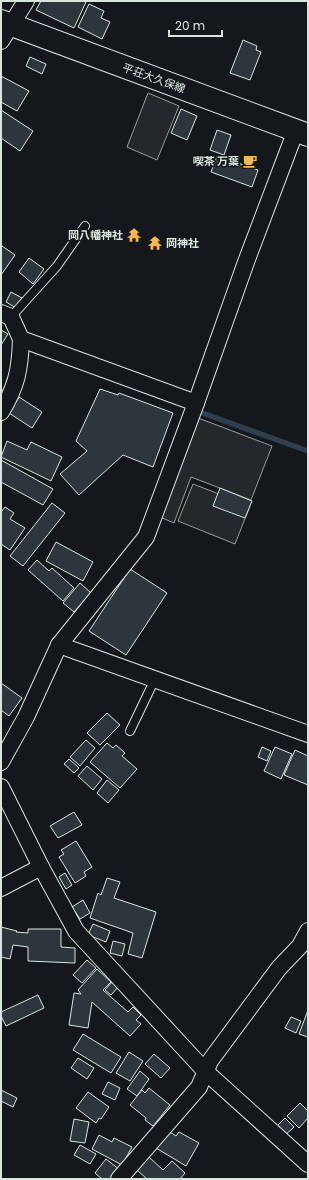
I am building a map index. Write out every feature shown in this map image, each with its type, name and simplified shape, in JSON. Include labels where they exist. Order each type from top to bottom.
[{"type":"main road","name":"平荘大久保線","points":[[4,29],[302,133]]},
{"type":"street","points":[[4,29],[26,1]]},
{"type":"street","points":[[1,762],[26,717],[59,645],[146,537],[246,262],[302,133]]},
{"type":"street","points":[[1,412],[17,380],[20,361],[21,339],[6,315]]},
{"type":"street","points":[[21,339],[196,403]]},
{"type":"street","points":[[59,645],[308,734]]},
{"type":"street","points":[[1,787],[41,868],[76,931],[206,1072],[308,1164]]},
{"type":"street","points":[[1,888],[41,868]]},
{"type":"street","points":[[119,1179],[198,1087],[210,1061],[280,968],[300,946],[308,931]]},
{"type":"lane","points":[[6,315],[57,266],[85,226]]},
{"type":"lane","points":[[130,731],[156,679]]},
{"type":"shaded area","points":[[148,93],[179,106],[157,160],[127,147]]},
{"type":"shaded area","points":[[198,418],[272,446],[251,500],[191,477],[174,523],[160,517]]},
{"type":"shaded area","points":[[193,484],[250,506],[235,544],[178,521]]},
{"type":"building","points":[[41,1],[86,2],[74,28],[36,10]]},
{"type":"building","points":[[89,4],[104,11],[101,18],[110,22],[102,39],[78,27]]},
{"type":"building","points":[[243,40],[257,46],[256,50],[261,52],[250,80],[230,73]]},
{"type":"building","points":[[30,57],[46,64],[42,74],[26,66]]},
{"type":"building","points":[[1,76],[29,91],[17,111],[1,102]]},
{"type":"building","points":[[181,109],[197,116],[187,140],[171,133]]},
{"type":"building","points":[[1,110],[33,131],[20,151],[1,138]]},
{"type":"building","points":[[217,130],[231,135],[224,155],[210,150]]},
{"type":"building","points":[[217,156],[258,170],[252,187],[211,172]]},
{"type":"building","points":[[2,246],[15,255],[1,275],[1,247]]},
{"type":"building","points":[[29,258],[44,269],[33,284],[19,272]]},
{"type":"building","points":[[11,292],[22,298],[16,308],[6,302]]},
{"type":"building","points":[[1,330],[8,334],[1,345]]},
{"type":"building","points":[[100,389],[118,395],[119,393],[173,413],[153,467],[123,455],[79,495],[60,474],[87,451],[76,441]]},
{"type":"building","points":[[19,397],[42,412],[32,428],[9,413]]},
{"type":"building","points":[[7,441],[27,450],[31,442],[62,457],[51,481],[1,457]]},
{"type":"building","points":[[1,460],[53,489],[43,505],[1,482]]},
{"type":"building","points":[[220,488],[252,501],[245,518],[213,506]]},
{"type":"building","points":[[52,503],[65,513],[23,566],[10,556]]},
{"type":"building","points":[[5,507],[14,513],[10,519],[25,528],[10,550],[1,544],[1,512]]},
{"type":"building","points":[[56,542],[93,562],[83,581],[46,561]]},
{"type":"building","points":[[37,560],[49,571],[52,568],[74,588],[63,601],[28,570]]},
{"type":"building","points":[[130,569],[167,593],[126,655],[89,631]]},
{"type":"building","points":[[80,583],[91,593],[74,612],[63,603]]},
{"type":"building","points":[[1,683],[22,698],[9,716],[1,710]]},
{"type":"building","points":[[107,713],[120,725],[100,745],[87,733]]},
{"type":"building","points":[[86,740],[95,748],[80,766],[70,757]]},
{"type":"building","points":[[107,743],[113,748],[116,745],[125,753],[122,756],[137,769],[120,788],[90,762]]},
{"type":"building","points":[[262,747],[271,751],[267,761],[258,757]]},
{"type":"building","points":[[275,747],[292,754],[281,779],[264,771]]},
{"type":"building","points":[[295,750],[308,756],[308,785],[284,775]]},
{"type":"building","points":[[69,759],[79,768],[74,773],[64,764]]},
{"type":"building","points":[[87,766],[102,779],[93,790],[78,776]]},
{"type":"building","points":[[107,780],[119,790],[108,803],[97,793]]},
{"type":"building","points":[[74,812],[82,825],[58,838],[50,826]]},
{"type":"building","points":[[76,841],[92,867],[84,872],[86,876],[75,883],[59,857],[64,854],[61,850]]},
{"type":"building","points":[[65,873],[72,885],[66,889],[59,877]]},
{"type":"building","points":[[107,878],[120,882],[114,898],[156,912],[142,958],[128,954],[133,933],[90,918],[98,893],[101,895]]},
{"type":"building","points":[[83,900],[90,913],[80,919],[72,907]]},
{"type":"building","points":[[93,924],[110,931],[106,942],[88,935]]},
{"type":"building","points":[[1,927],[17,931],[16,932],[28,933],[28,929],[61,929],[61,947],[75,948],[75,963],[28,961],[28,947],[13,945],[10,959],[1,957]]},
{"type":"building","points":[[113,941],[125,944],[122,956],[110,953]]},
{"type":"building","points":[[87,960],[96,968],[82,983],[73,975]]},
{"type":"building","points":[[97,969],[111,982],[103,990],[128,1012],[133,1007],[141,1015],[136,1020],[141,1024],[130,1036],[92,1002],[88,1028],[69,1025],[74,993],[81,994],[78,990]]},
{"type":"building","points":[[113,981],[119,986],[111,995],[105,990]]},
{"type":"building","points":[[38,995],[44,1008],[6,1026],[1,1016],[1,1012]]},
{"type":"building","points":[[308,1010],[308,1037],[299,1034]]},
{"type":"building","points":[[291,1017],[301,1021],[296,1033],[285,1028]]},
{"type":"building","points":[[83,1034],[121,1057],[111,1073],[73,1050]]},
{"type":"building","points":[[129,1052],[143,1061],[130,1081],[116,1073]]},
{"type":"building","points":[[154,1054],[170,1068],[161,1078],[145,1064]]},
{"type":"building","points":[[78,1058],[94,1068],[87,1079],[71,1068]]},
{"type":"building","points":[[140,1071],[149,1079],[137,1096],[127,1089]]},
{"type":"building","points":[[108,1082],[120,1088],[115,1100],[102,1094]]},
{"type":"building","points":[[149,1088],[170,1105],[153,1126],[130,1105],[142,1090],[145,1093]]},
{"type":"building","points":[[1,1090],[17,1098],[13,1107],[1,1101]]},
{"type":"building","points":[[88,1092],[109,1107],[101,1119],[99,1118],[96,1123],[76,1108]]},
{"type":"building","points":[[300,1103],[308,1111],[308,1118],[299,1128],[287,1116]]},
{"type":"building","points":[[285,1118],[294,1127],[284,1136],[276,1127]]},
{"type":"building","points":[[74,1119],[89,1122],[85,1143],[70,1141]]},
{"type":"building","points":[[167,1130],[176,1136],[179,1132],[199,1143],[186,1166],[156,1148]]},
{"type":"building","points":[[99,1135],[112,1142],[114,1138],[132,1147],[122,1165],[92,1149]]},
{"type":"building","points":[[80,1145],[96,1154],[90,1164],[74,1155]]},
{"type":"building","points":[[149,1157],[163,1170],[172,1161],[185,1173],[180,1179],[147,1179],[137,1170]]},
{"type":"building","points":[[106,1159],[120,1170],[113,1179],[102,1179],[95,1173]]},
{"type":"waterway","points":[[194,410],[308,451]]},
{"type":"place","name":"喫茶 万葉","points":[[250,161]]},
{"type":"place","name":"岡八幡神社","points":[[134,235]]},
{"type":"place","name":"岡神社","points":[[155,243]]}]
